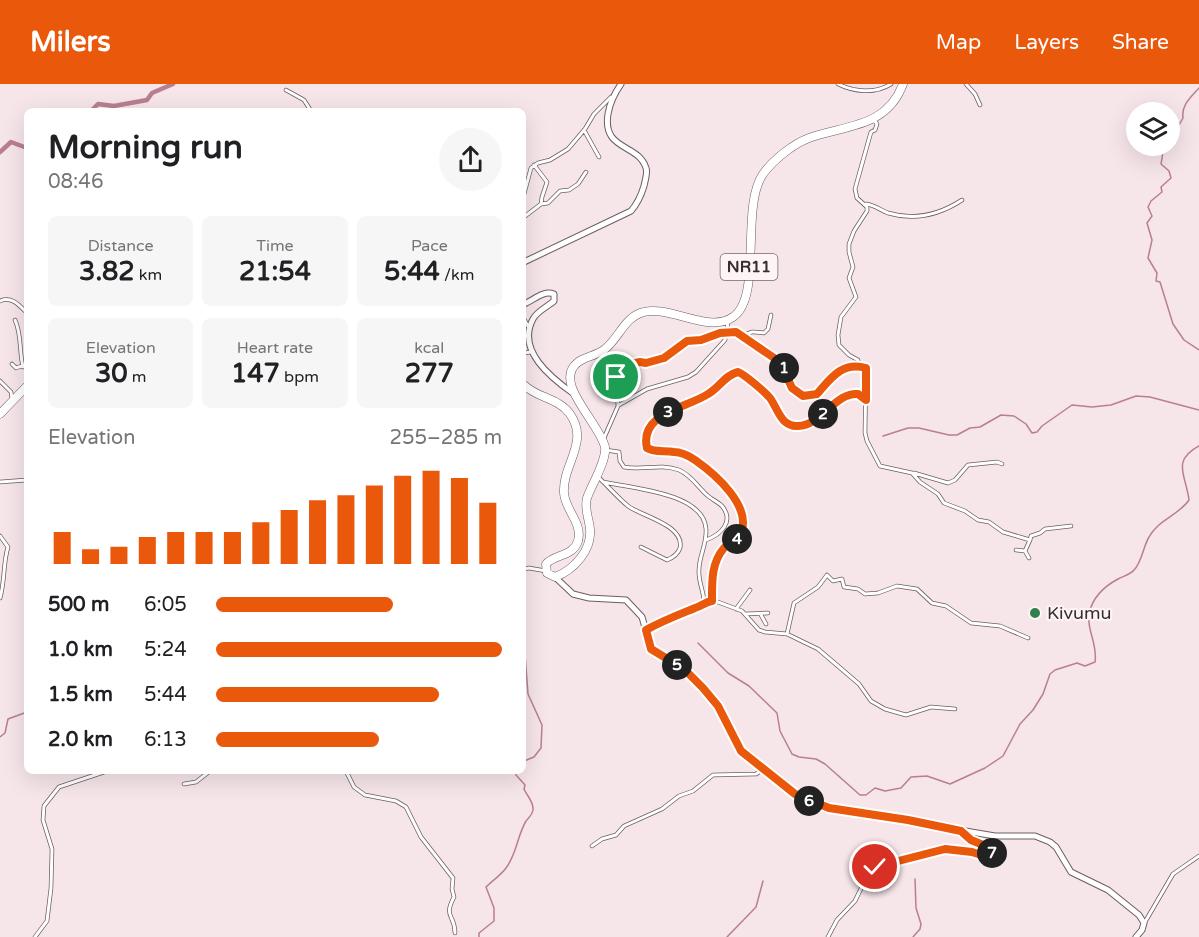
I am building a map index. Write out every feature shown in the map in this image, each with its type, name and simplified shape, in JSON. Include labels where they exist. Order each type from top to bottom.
[{"type":"highway","name":"NR11","points":[[728,321],[739,312],[746,300],[755,197],[758,184],[764,174],[800,142],[856,127],[873,118],[895,99],[903,84]]},
{"type":"highway","points":[[526,387],[535,394],[564,407],[572,418],[578,435],[577,447],[564,492],[578,528],[578,541],[569,552],[549,560],[546,564],[549,576],[555,577],[577,561],[588,547],[591,532],[586,506],[605,450],[603,441],[589,415],[574,394],[569,377],[574,365],[604,350],[628,321],[640,313],[656,311],[710,322],[728,321]]},
{"type":"highway","points":[[0,414],[24,389]]},
{"type":"main road","points":[[526,261],[632,211],[639,200],[646,179],[646,168],[641,159],[609,134],[607,123],[612,95],[621,84]]},
{"type":"main road","points":[[526,303],[542,294],[553,293],[555,296],[554,301],[534,317],[529,330],[528,343],[531,352],[564,387],[574,394]]},
{"type":"main road","points":[[555,577],[573,594],[589,598],[626,600],[642,617],[651,649],[684,669],[703,688],[718,706],[741,751],[795,794],[829,808],[995,836],[1035,836],[1050,842],[1071,872],[1108,890],[1139,915],[1144,923],[1136,937]]},
{"type":"street","points":[[838,84],[851,91],[885,88],[891,84]]},
{"type":"street","points":[[966,84],[975,94],[980,105]]},
{"type":"street","points":[[286,90],[304,100],[309,108]]},
{"type":"street","points":[[526,187],[531,168],[568,149],[594,114],[612,95]]},
{"type":"street","points":[[873,118],[877,124],[875,130],[871,132],[855,189],[857,198],[888,213],[906,217],[950,209],[962,200]]},
{"type":"street","points":[[584,130],[599,157]]},
{"type":"street","points":[[534,165],[547,182],[541,204]]},
{"type":"street","points":[[526,215],[541,204],[548,203],[560,191],[578,184],[586,172]]},
{"type":"street","points":[[859,367],[858,360],[839,345],[838,335],[841,317],[856,297],[849,280],[853,267],[849,249],[852,235],[867,211],[864,203]]},
{"type":"street","points":[[0,301],[8,298],[24,310]]},
{"type":"street","points":[[744,336],[747,333],[756,331],[764,333],[768,330],[771,315]]},
{"type":"street","points":[[15,320],[22,345],[21,358],[24,364]]},
{"type":"street","points":[[618,406],[647,389],[692,375],[717,352],[725,340],[728,321]]},
{"type":"street","points":[[526,324],[529,330]]},
{"type":"street","points":[[603,441],[618,406],[616,377],[623,370],[631,364],[664,358],[687,341],[701,340],[720,333],[736,332],[780,362],[792,388],[803,396],[817,394],[835,373],[865,367],[865,433],[877,462],[882,467],[948,483],[955,480],[968,465],[997,462],[1002,464]]},
{"type":"street","points":[[526,353],[531,352]]},
{"type":"street","points":[[12,364],[16,368],[24,366]]},
{"type":"street","points":[[712,601],[714,567],[724,548],[737,539],[741,533],[743,514],[725,486],[694,460],[674,452],[652,451],[647,448],[648,434],[654,423],[674,409],[709,394],[730,375],[738,372],[747,376],[754,386],[770,399],[784,421],[796,426],[822,415],[849,394],[858,394],[866,400]]},
{"type":"street","points":[[0,381],[12,394],[10,401],[12,403]]},
{"type":"street","points":[[605,450],[619,452],[621,464],[624,467],[666,467],[681,471],[694,480],[707,495],[722,506],[727,515],[727,522],[723,530],[706,540]]},
{"type":"street","points":[[912,473],[938,494],[944,503],[978,520],[988,522],[1011,536],[1030,540]]},
{"type":"street","points":[[596,476],[629,507],[668,526],[680,543],[677,553],[667,560],[641,547]]},
{"type":"street","points":[[0,482],[24,480]]},
{"type":"street","points":[[603,482],[689,503],[699,511],[703,518],[706,540],[699,572],[704,602]]},
{"type":"street","points":[[1025,551],[1031,536],[1045,529],[1071,526]]},
{"type":"street","points":[[0,536],[8,547],[0,597]]},
{"type":"street","points":[[1016,550],[1025,551]]},
{"type":"street","points":[[1025,551],[1029,558]]},
{"type":"street","points":[[526,569],[546,571]]},
{"type":"street","points":[[787,634],[794,603],[818,587],[827,576],[833,581],[842,579],[844,588],[858,590],[865,594],[878,593],[897,586],[917,590],[932,603],[946,606],[971,623],[1000,626],[1028,638]]},
{"type":"street","points":[[736,609],[750,590]]},
{"type":"street","points":[[646,630],[666,619],[699,607],[704,602],[712,601],[745,614],[759,630],[787,634],[822,651],[859,684],[872,701],[885,709],[906,715],[931,707],[955,709]]},
{"type":"street","points":[[745,614],[768,613]]},
{"type":"street","points":[[761,615],[766,624]]},
{"type":"street","points":[[592,846],[602,839],[616,836],[624,826],[662,809],[679,796],[693,791],[713,775],[756,774],[764,769]]},
{"type":"street","points":[[35,937],[48,919],[51,888],[52,849],[43,820],[44,806],[59,787],[98,774]]},
{"type":"street","points":[[184,784],[196,782],[206,774]]},
{"type":"street","points":[[348,774],[354,787],[365,795],[396,801],[406,807],[421,837],[453,878],[454,897],[449,905],[449,911],[455,926],[454,933]]},
{"type":"street","points":[[828,937],[837,920],[855,901],[869,872],[875,867],[945,849],[992,858],[988,847],[971,840],[961,831]]},
{"type":"street","points":[[1144,923],[1173,874],[1199,856]]},
{"type":"waterway","points":[[94,108],[98,104],[114,106],[147,100],[152,93],[173,84]]},
{"type":"waterway","points":[[1180,123],[1185,105],[1199,88]]},
{"type":"waterway","points":[[0,152],[11,142],[24,147]]},
{"type":"waterway","points":[[1162,156],[1161,164],[1169,171],[1171,178],[1161,187],[1162,192],[1151,201],[1148,207],[1152,216],[1147,223],[1152,240],[1148,258],[1157,273],[1156,281],[1160,282],[1173,324],[1184,340],[1199,350]]},
{"type":"waterway","points":[[883,436],[908,428],[957,435],[970,428],[980,427],[1001,415],[1014,416],[1026,424],[1032,433],[1037,432],[1072,405],[1092,407],[1111,405],[1136,396],[1150,397],[1199,410]]},
{"type":"waterway","points":[[698,643],[728,673],[749,686],[777,713],[780,731],[792,754],[816,759],[825,764],[860,795],[866,795],[875,788],[885,791],[901,788],[911,777],[927,776],[950,784],[985,768],[1003,756],[1020,724],[1043,694],[1050,674],[1055,670],[1077,663],[1085,666],[1095,662],[1095,649],[1089,625],[1089,613],[1093,602],[1108,585],[1134,570],[1153,531],[1189,500],[1183,476],[1183,463],[1185,457],[1199,446]]},
{"type":"waterway","points":[[526,667],[528,694],[542,725],[541,748],[534,757],[526,760]]},
{"type":"waterway","points":[[0,737],[5,733],[8,719],[24,713]]},
{"type":"waterway","points":[[479,937],[479,933],[494,921],[494,908],[486,887],[510,863],[523,827],[533,810],[524,789],[525,785],[516,774]]},
{"type":"waterway","points":[[913,937],[921,924],[916,908],[915,879]]},
{"type":"waterway","points":[[727,937],[756,907],[763,881]]},
{"type":"place","name":"Kivumu","points":[[1035,613]]},
{"type":"route","points":[[616,377],[631,364],[664,358],[683,343],[725,332],[741,334],[760,350],[780,362],[786,370],[792,388],[799,395],[817,394],[831,376],[842,370],[866,368],[866,400],[856,393],[849,394],[831,409],[801,426],[791,425],[784,421],[766,394],[754,386],[747,376],[738,372],[730,375],[709,394],[674,409],[654,423],[648,434],[647,448],[652,451],[684,455],[702,466],[729,491],[742,511],[743,524],[739,536],[724,548],[714,567],[712,601],[704,602],[699,607],[666,619],[646,630],[651,649],[684,669],[718,706],[741,751],[795,794],[829,808],[961,831],[971,840],[984,844],[993,855],[990,858],[972,852],[945,849],[926,852],[902,861],[875,867]]}]
